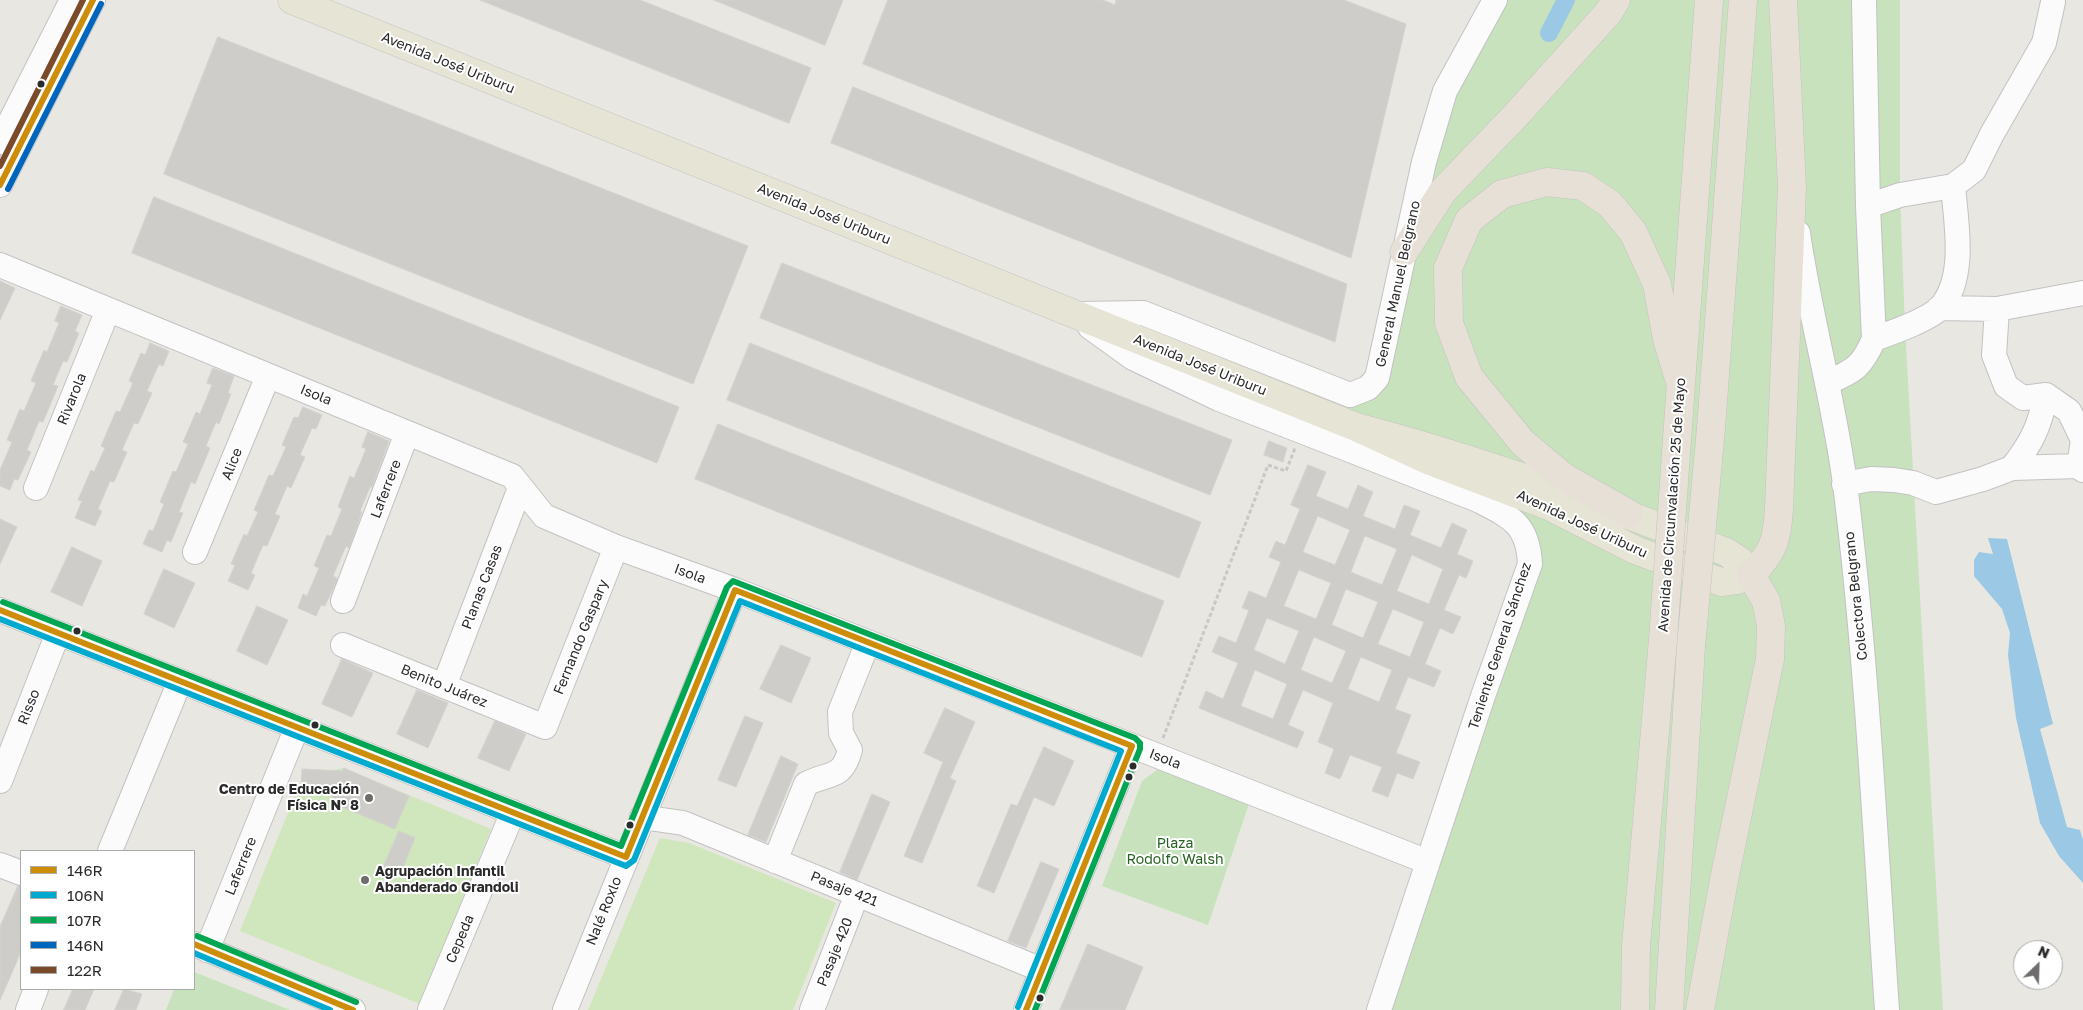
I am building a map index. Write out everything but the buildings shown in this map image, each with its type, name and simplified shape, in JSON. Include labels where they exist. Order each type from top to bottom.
[{"type":"highway","points":[[1404,252],[1443,191],[1524,107],[1609,12],[1616,0]]},
{"type":"highway","name":"Avenida de Circunvalación 25 de Mayo","points":[[1636,1010],[1636,946],[1663,640],[1680,382],[1709,0]]},
{"type":"highway","name":"Avenida de Circunvalación 25 de Mayo","points":[[1669,1010],[1691,646],[1710,428],[1742,0]]},
{"type":"highway","points":[[1700,1010],[1725,875],[1770,659],[1771,626],[1766,601],[1751,575],[1767,558],[1777,536],[1792,187],[1783,0]]},
{"type":"highway","points":[[1628,514],[1565,478],[1523,442],[1469,377],[1448,323],[1448,268],[1469,220],[1502,194],[1547,182],[1583,186],[1610,204],[1633,232],[1657,284],[1667,338],[1680,382]]},
{"type":"highway","points":[[1624,1010],[1636,946]]},
{"type":"main road","name":"Avenida José Uriburu","points":[[292,0],[1356,427],[1430,461],[1551,507],[1634,550],[1721,582],[1737,580],[1751,575],[1740,561],[1726,552],[1628,514],[1437,449],[1356,427]]},
{"type":"street","points":[[0,142],[72,0]]},
{"type":"street","points":[[0,185],[17,110],[93,0]]},
{"type":"street","name":"General Manuel Belgrano","points":[[1072,314],[1143,314],[1350,394],[1368,388],[1378,378],[1424,162],[1445,91],[1495,0]]},
{"type":"street","points":[[1828,382],[1848,374],[1866,358],[1874,339],[1868,206],[1864,0]]},
{"type":"street","points":[[1868,206],[1900,195],[1953,186],[1974,170],[1992,134],[2044,43],[2053,2]]},
{"type":"street","points":[[1874,339],[1905,328],[1939,308],[1954,282],[1958,243],[1953,186]]},
{"type":"street","name":"Colectora Belgrano","points":[[1792,187],[1805,279],[1828,382],[1844,484],[1860,630],[1887,1010]]},
{"type":"street","name":"Isola","points":[[0,265],[512,476],[544,516],[616,547],[735,590],[868,642],[1128,755],[1156,756],[1428,862]]},
{"type":"street","points":[[1939,308],[1997,309],[2083,293]]},
{"type":"street","points":[[1844,484],[1871,479],[1894,480],[1913,483],[1936,492],[1983,479],[2012,468],[2081,468],[2083,440],[2069,411],[2046,396],[2023,398],[2006,386],[1994,355],[1997,309]]},
{"type":"street","name":"Rivarola","points":[[36,488],[108,310]]},
{"type":"street","name":"Teniente General Sánchez","points":[[1072,314],[1132,358],[1219,399],[1478,500],[1499,511],[1520,527],[1529,547],[1530,564],[1379,1010]]},
{"type":"street","name":"Alice","points":[[195,552],[268,376]]},
{"type":"street","points":[[2012,468],[2030,444],[2041,416],[2046,396]]},
{"type":"street","name":"Laferrere","points":[[343,601],[407,433]]},
{"type":"street","name":"Planas Casas","points":[[444,686],[520,488]]},
{"type":"street","name":"Fernando Gaspary","points":[[545,727],[616,547]]},
{"type":"street","name":"Nalé Roxlo","points":[[565,1010],[735,590]]},
{"type":"street","points":[[0,610],[626,857]]},
{"type":"street","name":"Risso","points":[[0,781],[58,633]]},
{"type":"street","points":[[776,861],[806,784],[820,777],[836,775],[846,764],[850,750],[841,733],[840,712],[868,642]]},
{"type":"street","name":"Benito Juárez","points":[[343,645],[545,727]]},
{"type":"street","points":[[110,850],[180,681]]},
{"type":"street","name":"Laferrere","points":[[200,947],[297,727]]},
{"type":"street","points":[[1026,1010],[1128,755]]},
{"type":"street","name":"Cepeda","points":[[430,1010],[513,812]]},
{"type":"street","name":"Pasaje 421","points":[[642,817],[683,823],[1042,970]]},
{"type":"street","points":[[0,865],[20,873]]},
{"type":"street","name":"Pasaje 420","points":[[812,1010],[857,894]]},
{"type":"street","points":[[200,947],[353,1010]]},
{"type":"street","points":[[28,1010],[36,990]]},
{"type":"path","points":[[1156,756],[1268,465],[1286,471],[1302,431]]},
{"type":"green space","points":[[1495,0],[1900,0],[1900,195],[1905,328],[1943,1010],[1379,1010],[1530,564],[1521,527],[1072,314],[1143,313],[1368,388],[1424,162]]},
{"type":"green space","name":"Plaza Rodolfo Walsh","points":[[1162,766],[1250,801],[1208,925],[1102,886],[1142,781]]},
{"type":"green space","name":"Agrupación Infantil Abanderado Grandoli","points":[[344,768],[491,829],[420,1004],[240,931],[302,778],[302,769],[332,770]]},
{"type":"green space","points":[[660,838],[689,843],[836,903],[793,1010],[588,1010]]},
{"type":"green space","points":[[195,972],[290,1010],[166,1010],[174,990],[195,990]]},
{"type":"water","points":[[1988,538],[2007,539],[2053,724],[2040,729],[2067,827],[2080,830],[2083,840],[2083,883],[2059,856],[2040,823],[2016,718],[2008,655],[2010,633],[2002,609],[1974,576],[1974,560],[1979,552],[1993,554]]},
{"type":"waterway","points":[[1549,33],[1566,0]]},
{"type":"transit line","name":"122R","points":[[0,166],[83,0]]},
{"type":"transit line","name":"146R","points":[[0,185],[93,0]]},
{"type":"transit line","name":"146N","points":[[8,189],[101,4]]},
{"type":"transit line","name":"107R","points":[[3,602],[621,846],[727,587],[733,581],[1135,738],[1140,743],[1140,749],[1035,1010]]},
{"type":"transit line","name":"146R","points":[[0,610],[626,857],[735,590],[1132,746],[1026,1010]]},
{"type":"transit line","name":"106N","points":[[0,619],[626,866],[634,860],[740,601],[1121,751],[1018,1007]]},
{"type":"transit line","name":"107R","points":[[197,936],[356,1002]]},
{"type":"transit line","name":"146R","points":[[195,944],[353,1010]]},
{"type":"transit line","name":"106N","points":[[195,953],[330,1010]]},
{"type":"place","name":"Centro de Educación Física N° 8","points":[[369,798]]},
{"type":"place","name":"Agrupación Infantil Abanderado Grandoli","points":[[365,880]]}]
